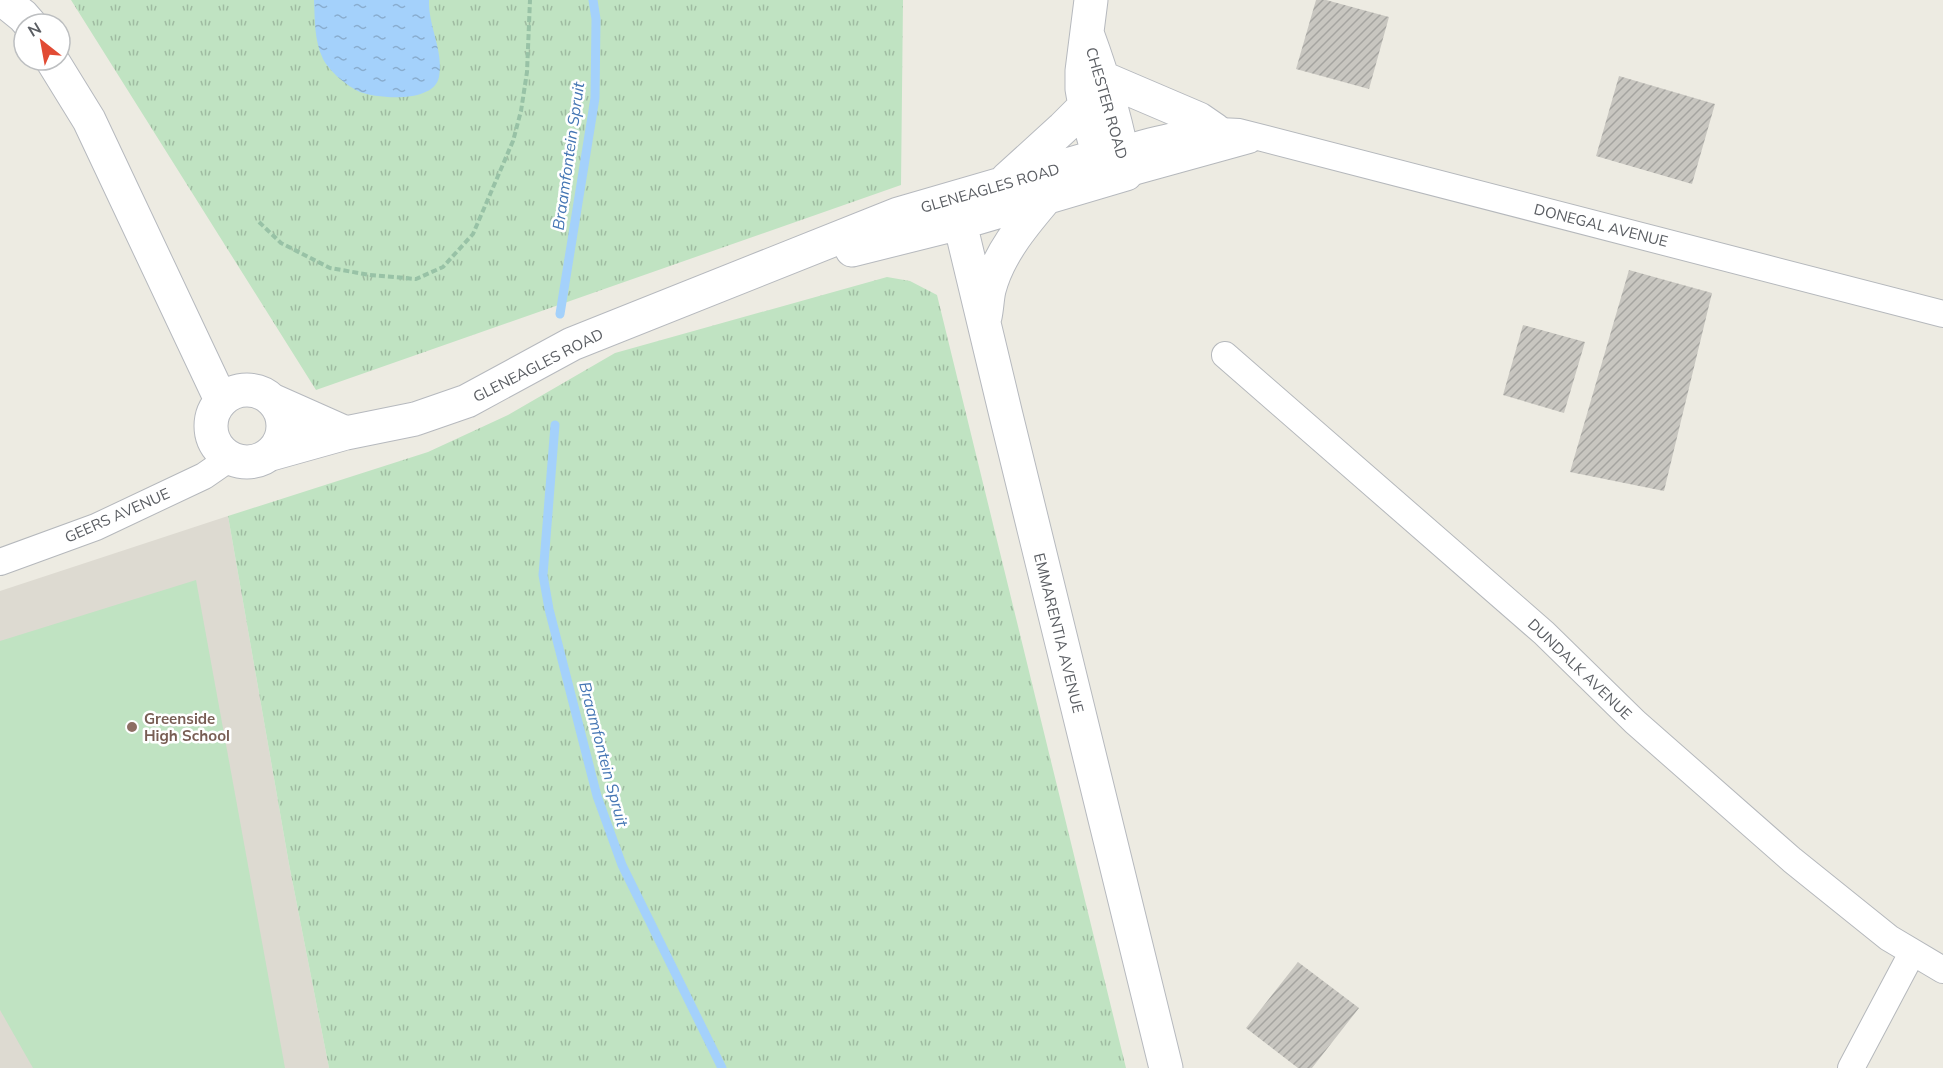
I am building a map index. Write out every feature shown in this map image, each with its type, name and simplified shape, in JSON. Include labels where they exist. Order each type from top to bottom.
[{"type":"street","points":[[3,0],[18,12]]},
{"type":"street","name":"CHESTER ROAD","points":[[1091,0],[1082,71],[1085,106],[1112,166]]},
{"type":"street","name":"CHESTER ROAD","points":[[1087,33],[1103,78],[1112,166]]},
{"type":"street","points":[[59,72],[89,120],[221,400]]},
{"type":"street","points":[[1103,78],[1199,119],[1215,130]]},
{"type":"street","points":[[1001,184],[1085,106]]},
{"type":"street","name":"DONEGAL AVENUE","points":[[1112,166],[1191,132],[1215,130],[1239,132],[1943,314]]},
{"type":"street","name":"DONEGAL AVENUE","points":[[1112,166],[1186,156],[1258,137]]},
{"type":"street","name":"GLENEAGLES ROAD","points":[[957,211],[1001,184],[1112,166]]},
{"type":"street","name":"GLENEAGLES ROAD","points":[[271,454],[346,433],[415,419],[467,401],[572,344],[647,312],[760,270],[898,214],[957,211],[1045,199],[1112,166]]},
{"type":"street","points":[[984,325],[990,289],[1003,255],[1045,199]]},
{"type":"street","name":"EMMARENTIA AVENUE","points":[[957,211],[1167,1068]]},
{"type":"street","name":"DUNDALK AVENUE","points":[[1226,355],[1544,633],[1635,722],[1792,860],[1889,938],[1943,970]]},
{"type":"street","points":[[274,401],[281,410],[284,422],[279,444],[271,454],[248,463],[230,458],[216,446],[211,434],[214,410],[221,400],[231,393],[242,390],[254,390],[265,394],[274,401],[346,433]]},
{"type":"street","name":"GEERS AVENUE","points":[[0,562],[96,527],[204,476],[230,458]]},
{"type":"street","points":[[1851,1068],[1912,953]]},
{"type":"path","points":[[259,222],[281,243],[330,268],[370,275],[416,279],[443,267],[472,234],[513,141],[526,72],[530,0]]},
{"type":"shaded area","name":"Greenside High School","points":[[228,516],[289,864],[329,1068],[0,1068],[0,591]]},
{"type":"green space","points":[[71,0],[903,0],[901,185],[316,390]]},
{"type":"green space","points":[[887,277],[910,281],[937,295],[1126,1068],[329,1068],[289,864],[228,516],[428,452],[508,415],[615,353]]},
{"type":"green space","name":"Greenside High School","points":[[196,580],[285,1068],[33,1068],[0,1010],[0,641]]},
{"type":"water","points":[[314,0],[429,0],[440,67],[435,85],[417,95],[405,97],[369,94],[350,86],[334,74],[320,52],[316,37]]},
{"type":"building","points":[[1316,0],[1326,0],[1389,17],[1369,89],[1296,69]]},
{"type":"building","points":[[1619,76],[1715,104],[1692,184],[1596,156]]},
{"type":"building","points":[[1629,270],[1712,293],[1664,491],[1570,472]]},
{"type":"building","points":[[1523,325],[1585,342],[1564,413],[1503,395]]},
{"type":"building","points":[[1298,962],[1359,1008],[1312,1068],[1298,1068],[1246,1028]]},
{"type":"waterway","name":"Braamfontein Spruit","points":[[560,314],[595,98],[596,19],[593,0]]},
{"type":"waterway","name":"Braamfontein Spruit","points":[[555,425],[543,575],[549,609],[597,796],[622,865],[722,1068]]},
{"type":"place","name":"Greenside High School","points":[[132,727]]}]
